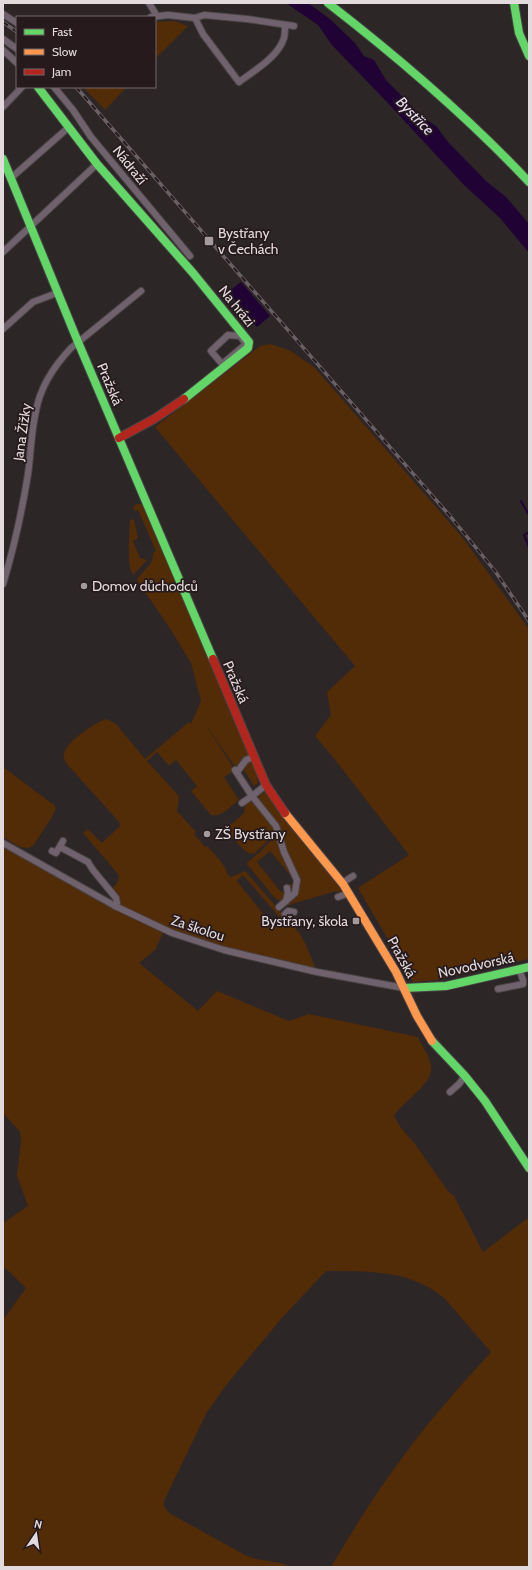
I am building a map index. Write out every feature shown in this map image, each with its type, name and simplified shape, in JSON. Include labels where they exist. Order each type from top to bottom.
[{"type":"street","points":[[149,3],[154,16],[168,15],[195,18],[204,15],[247,19],[294,26]]},
{"type":"street","points":[[514,3],[520,33],[529,56]]},
{"type":"street","points":[[332,4],[413,70],[451,104],[529,182]]},
{"type":"street","points":[[3,14],[16,22]]},
{"type":"street","points":[[195,18],[203,34],[239,82],[279,49],[284,37],[285,25]]},
{"type":"street","points":[[3,40],[16,48]]},
{"type":"street","points":[[3,50],[16,62]]},
{"type":"street","points":[[3,107],[21,88]]},
{"type":"street","name":"Na hrázi","points":[[39,88],[97,164],[192,272],[245,339],[249,342],[248,348],[204,384],[156,417],[119,438]]},
{"type":"street","name":"Nádraží","points":[[55,88],[73,110],[91,137],[190,256]]},
{"type":"street","points":[[11,178],[69,127]]},
{"type":"street","name":"Pražská","points":[[3,159],[57,293],[266,785],[280,806],[349,893],[404,988],[417,1016],[432,1041],[485,1101],[529,1168]]},
{"type":"street","points":[[3,252],[97,164]]},
{"type":"street","name":"Jana Žižky","points":[[3,584],[6,564],[28,474],[35,411],[38,399],[63,357],[78,342],[141,291]]},
{"type":"street","points":[[3,330],[33,302],[57,293]]},
{"type":"street","points":[[228,335],[240,336],[245,339],[246,344],[222,364],[211,351],[228,335]]},
{"type":"street","points":[[253,757],[243,762],[236,771],[252,796],[276,826],[284,852],[297,880],[295,893],[279,907]]},
{"type":"street","points":[[242,803],[266,785]]},
{"type":"street","points":[[52,852],[56,853],[63,841]]},
{"type":"street","name":"Za školou","points":[[3,843],[115,906],[172,933],[224,950],[317,972],[404,988]]},
{"type":"street","points":[[60,847],[88,862],[116,898],[117,902],[115,906]]},
{"type":"street","points":[[342,883],[354,876]]},
{"type":"street","points":[[286,902],[288,893],[287,888]]},
{"type":"street","points":[[338,897],[349,893]]},
{"type":"street","points":[[285,914],[287,911],[294,912]]},
{"type":"street","name":"Novodvorská","points":[[404,988],[446,986],[529,966]]},
{"type":"street","points":[[498,989],[523,984],[526,981],[519,969]]},
{"type":"street","points":[[450,1092],[459,1084],[464,1076]]},
{"type":"shaded area","points":[[174,21],[188,26],[156,58],[156,22]]},
{"type":"shaded area","points":[[84,88],[126,88],[105,110]]},
{"type":"shaded area","points":[[270,344],[291,351],[315,368],[462,537],[529,629],[529,959],[437,980],[413,982],[358,888],[409,855],[315,736],[331,715],[327,692],[355,666],[155,427],[260,346]]},
{"type":"shaded area","points":[[136,504],[144,504],[232,717],[259,777],[257,778],[258,783],[254,786],[241,765],[236,768],[203,721],[235,770],[224,777],[239,800],[222,813],[219,815],[211,815],[191,791],[197,786],[176,760],[169,766],[157,752],[147,761],[178,795],[177,811],[196,832],[194,834],[205,847],[207,846],[218,858],[225,867],[228,875],[231,877],[245,871],[300,934],[317,972],[172,933],[115,906],[121,901],[113,890],[119,877],[118,874],[83,833],[88,829],[102,843],[120,826],[120,823],[66,763],[64,752],[71,742],[90,727],[107,719],[116,724],[145,759],[189,722],[191,724],[201,701],[191,663],[171,630],[137,580],[152,561],[153,553],[156,551],[138,510],[134,511],[133,507]],"holes":[[[243,875],[281,919],[273,926],[237,881]]]},
{"type":"shaded area","points":[[130,519],[134,520],[138,538],[133,541],[140,558],[147,560],[133,575],[129,557]]},
{"type":"shaded area","points":[[3,767],[56,808],[52,817],[33,846],[29,848],[18,846],[3,837]]},
{"type":"shaded area","points":[[265,792],[325,867],[341,889],[340,891],[285,906],[294,898],[297,892],[298,880],[279,832],[258,799],[260,795]]},
{"type":"shaded area","points":[[253,801],[275,828],[275,833],[255,853],[250,854],[244,850],[223,828],[233,823],[244,813],[245,804]]},
{"type":"shaded area","points":[[276,835],[295,881],[270,851],[257,862],[281,892],[284,891],[285,898],[280,901],[274,897],[247,864]]},
{"type":"shaded area","points":[[3,846],[113,909],[163,933],[155,950],[139,963],[198,1011],[217,991],[289,1021],[309,1014],[418,1037],[429,1058],[431,1072],[423,1085],[394,1116],[401,1128],[415,1144],[448,1191],[454,1196],[483,1252],[529,1217],[529,1567],[331,1567],[349,1536],[399,1461],[439,1411],[491,1352],[445,1299],[432,1289],[419,1282],[404,1277],[373,1272],[326,1271],[281,1319],[227,1384],[207,1412],[164,1501],[164,1506],[169,1513],[245,1555],[292,1567],[3,1567],[3,1320],[26,1288],[3,1266],[3,1223],[28,1206],[17,1176],[21,1141],[20,1132],[3,1113]]},
{"type":"shaded area","points":[[295,881],[294,889],[290,894],[289,889],[287,888]]},
{"type":"water","name":"Bystřice","points":[[286,3],[308,3],[330,19],[355,43],[364,56],[374,60],[386,80],[420,115],[437,127],[448,142],[486,181],[506,197],[529,224],[529,253],[501,219],[463,184],[332,45],[318,25]]},
{"type":"water","points":[[241,282],[270,316],[257,327],[228,292]]},
{"type":"waterway","points":[[521,501],[529,515]]},
{"type":"waterway","points":[[529,532],[524,535],[529,547]]},
{"type":"railway","points":[[3,22],[16,31]]},
{"type":"railway","points":[[77,88],[450,516],[495,571],[529,621]]},
{"type":"traffic: fast","points":[[328,3],[432,88],[529,182]]},
{"type":"traffic: fast","points":[[514,3],[519,33],[529,56]]},
{"type":"traffic: fast","points":[[39,88],[97,164],[193,273],[249,342],[248,348],[184,399]]},
{"type":"traffic: fast","points":[[3,159],[78,342],[213,659]]},
{"type":"traffic: fast","points":[[404,988],[446,986],[529,967]]},
{"type":"traffic: fast","points":[[432,1041],[465,1076],[485,1101],[529,1168]]},
{"type":"traffic: slow","points":[[285,813],[343,884],[396,972],[417,1016],[432,1041]]},
{"type":"traffic: jam","points":[[119,438],[154,419],[184,399]]},
{"type":"traffic: jam","points":[[213,659],[266,785],[285,813]]},
{"type":"place","name":"Bystřany v Čechách","points":[[209,241]]},
{"type":"place","name":"Domov důchodců","points":[[84,586]]},
{"type":"place","name":"ZŠ Bystřany","points":[[207,834]]},
{"type":"place","name":"Bystřany, škola","points":[[356,921]]}]
